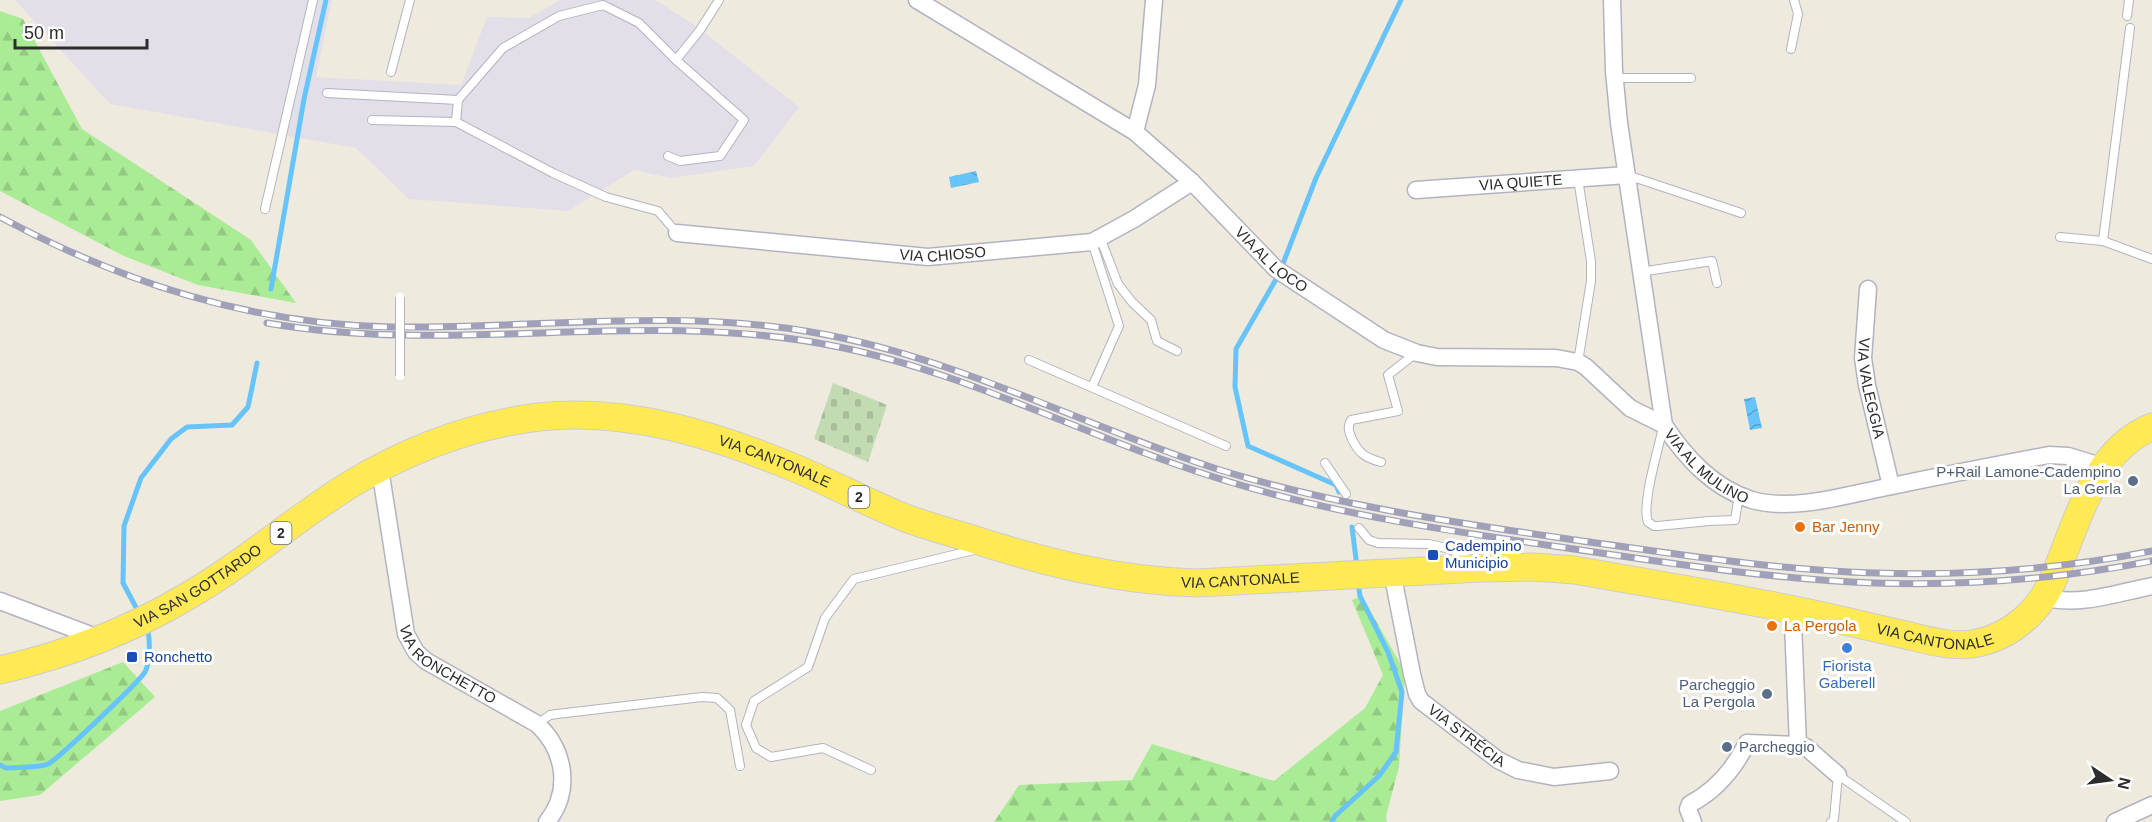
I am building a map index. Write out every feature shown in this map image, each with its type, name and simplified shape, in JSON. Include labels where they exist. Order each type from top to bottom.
[{"type":"main road","name":"VIA CANTONALE","points":[[380,469],[446,440],[511,421],[568,415],[613,417],[667,425],[726,442],[800,470],[908,519],[993,546],[1082,570],[1168,582],[1217,582],[1481,568],[1533,567],[1575,570],[1794,610],[1941,643],[1962,645],[1995,638],[2008,631],[2029,615],[2045,598],[2091,489],[2104,467]]},
{"type":"main road","name":"2","points":[[2104,467],[2129,441],[2152,428]]},
{"type":"main road","name":"VIA SAN GOTTARDO","points":[[0,670],[101,639],[184,598],[352,484],[380,469]]},
{"type":"street","name":"VIA AL LOCO","points":[[917,0],[1136,132],[1192,182],[1280,272],[1383,340],[1417,353],[1437,357],[1556,358],[1578,362]]},
{"type":"street","points":[[1136,132],[1148,85],[1154,0]]},
{"type":"street","name":"VIA AL MULINO","points":[[1612,0],[1615,78],[1640,272],[1664,425],[1691,462],[1739,495],[1768,503],[1787,504],[2049,455],[2068,456],[2104,467]]},
{"type":"street","name":"VIA QUIETE","points":[[1416,190],[1627,175]]},
{"type":"street","name":"VIA CHIOSO","points":[[677,233],[928,257],[1096,240],[1192,182]]},
{"type":"street","name":"VIA VALEGGIA","points":[[1868,290],[1863,358],[1867,385],[1892,486]]},
{"type":"street","points":[[1578,362],[1630,408],[1664,425]]},
{"type":"street","name":"VIA RONCHETTO","points":[[380,469],[406,634],[411,645],[426,661],[537,724],[547,733],[557,748],[561,762],[561,793],[551,821]]},
{"type":"street","name":"VIA STRÉCIA","points":[[1383,573],[1414,684],[1421,701],[1498,760],[1518,770],[1554,777],[1610,771]]},
{"type":"street","points":[[2045,598],[2082,601],[2152,586]]},
{"type":"street","points":[[0,601],[101,639]]},
{"type":"street","points":[[1794,610],[1798,745]]},
{"type":"street","points":[[1693,822],[1688,809],[1690,804],[1703,797],[1735,767],[1747,743],[1806,747],[1838,775]]},
{"type":"street","points":[[2115,822],[2152,805]]},
{"type":"lane","points":[[266,209],[314,0]]},
{"type":"lane","points":[[392,72],[410,0]]},
{"type":"lane","points":[[676,60],[700,30],[719,0]]},
{"type":"lane","points":[[1791,48],[1797,14],[1794,0]]},
{"type":"lane","points":[[2127,16],[2129,0]]},
{"type":"lane","points":[[456,122],[458,100],[503,48],[559,16],[603,5],[639,23],[676,60],[744,120],[720,156],[681,161],[668,156]]},
{"type":"lane","points":[[2103,241],[2130,28]]},
{"type":"lane","points":[[1615,78],[1691,78]]},
{"type":"lane","points":[[327,93],[458,100]]},
{"type":"lane","points":[[372,120],[456,122],[553,173],[606,197],[658,211],[677,233]]},
{"type":"lane","points":[[1627,175],[1741,213]]},
{"type":"lane","points":[[1578,179],[1591,261],[1591,281],[1578,362]]},
{"type":"lane","points":[[2060,237],[2103,241],[2152,259]]},
{"type":"lane","points":[[1096,240],[1118,284],[1132,302],[1151,320],[1157,341],[1177,351]]},
{"type":"lane","points":[[1092,387],[1119,326],[1096,240]]},
{"type":"lane","points":[[1640,272],[1712,261],[1717,283]]},
{"type":"lane","points":[[400,297],[400,376]]},
{"type":"lane","points":[[1381,462],[1357,451],[1349,424],[1351,420],[1398,411],[1388,375],[1417,353]]},
{"type":"lane","points":[[1029,360],[1226,446]]},
{"type":"lane","points":[[1664,425],[1647,500],[1645,513],[1648,522],[1658,526],[1735,520],[1739,495]]},
{"type":"lane","points":[[1324,463],[1346,494]]},
{"type":"lane","points":[[1359,528],[1369,540],[1378,543],[1439,546],[1463,555],[1481,568]]},
{"type":"lane","points":[[871,770],[823,748],[771,757],[756,748],[746,725],[754,701],[808,666],[825,618],[854,579],[993,546]]},
{"type":"lane","points":[[537,724],[557,714],[702,697],[717,698],[730,710],[740,766]]},
{"type":"lane","points":[[1831,822],[1834,819],[1838,775],[1906,822]]},
{"type":"shaded area","points":[[15,0],[332,0],[316,77],[461,85],[487,17],[529,18],[560,0],[655,0],[693,24],[799,107],[754,166],[671,178],[634,170],[568,211],[409,199],[356,148],[110,104]]},
{"type":"green space","points":[[0,11],[23,19],[82,129],[251,240],[296,303],[198,285],[124,256],[0,191]]},
{"type":"green space","points":[[833,383],[887,405],[868,462],[814,439]]},
{"type":"green space","points":[[1362,596],[1405,672],[1399,767],[1386,816],[1387,822],[994,822],[1019,785],[1132,780],[1152,744],[1274,781],[1365,708],[1383,675],[1352,600]]},
{"type":"green space","points":[[123,662],[155,697],[40,795],[0,801],[0,711]]},
{"type":"water","points":[[976,171],[979,182],[951,188],[949,177]]},
{"type":"water","points":[[1755,397],[1762,428],[1750,430],[1744,399]]},
{"type":"waterway","points":[[271,289],[304,99],[326,0]]},
{"type":"waterway","points":[[1339,492],[1336,485],[1248,446],[1235,387],[1236,349],[1279,274],[1316,178],[1401,0]]},
{"type":"waterway","points":[[139,613],[123,583],[124,526],[141,478],[171,439],[187,427],[232,425],[248,407],[257,363]]},
{"type":"waterway","points":[[1352,527],[1357,567]]},
{"type":"waterway","points":[[1332,822],[1335,816],[1379,776],[1396,752],[1402,692],[1388,652],[1360,596],[1358,583]]},
{"type":"waterway","points":[[0,765],[6,768],[48,764],[98,720],[145,672],[149,649],[146,626]]},
{"type":"railway","points":[[0,217],[46,241],[141,280],[189,296],[288,318],[391,327],[601,321],[706,321],[811,332],[864,343],[967,375],[1220,470],[1349,503],[1480,526],[1722,560],[1876,573],[2015,570],[2152,551]]},
{"type":"railway","points":[[267,323],[338,332],[408,335],[693,331],[763,335],[834,346],[883,357],[932,372],[1169,462],[1303,502],[1434,528],[1720,570],[1835,581],[1909,584],[2048,577],[2152,561]]},
{"type":"place","name":"P+Rail Lamone-Cadempino La Gerla","points":[[2133,481]]},
{"type":"place","name":"Bar Jenny","points":[[1800,527]]},
{"type":"place","name":"Cadempino Municipio","points":[[1433,555]]},
{"type":"place","name":"La Pergola","points":[[1772,626]]},
{"type":"place","name":"Fiorista Gaberell","points":[[1847,648]]},
{"type":"place","name":"Ronchetto","points":[[132,657]]},
{"type":"place","name":"Parcheggio La Pergola","points":[[1767,694]]},
{"type":"place","name":"Parcheggio","points":[[1727,747]]}]
